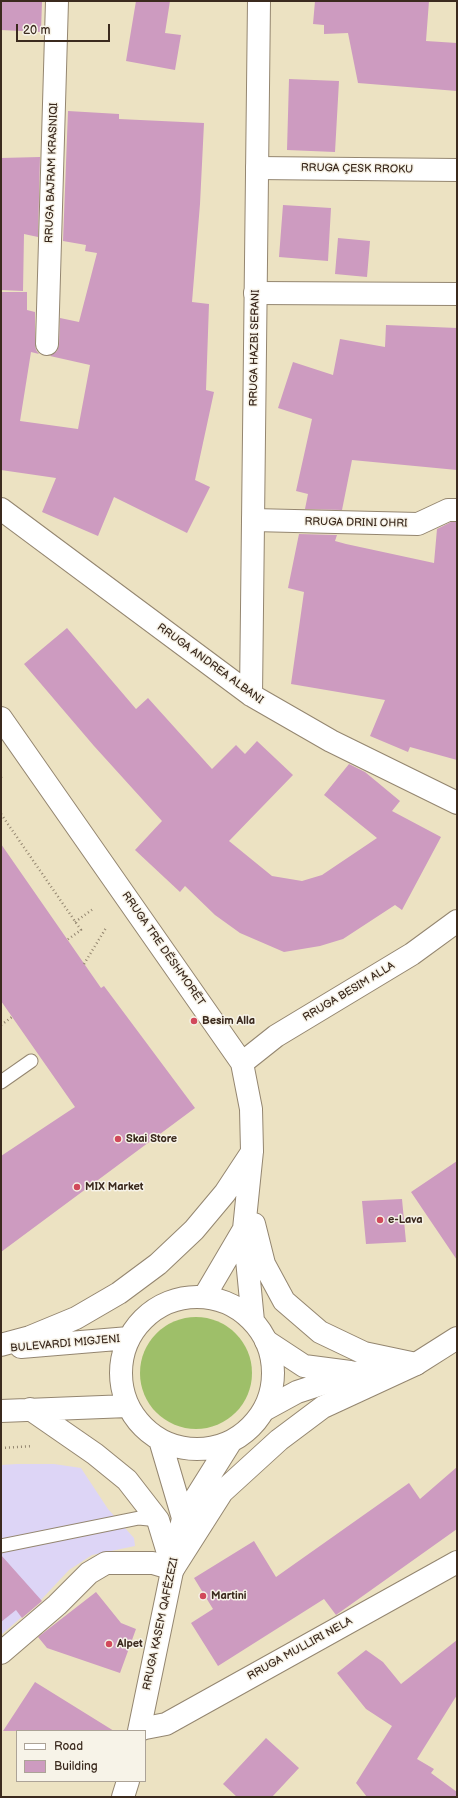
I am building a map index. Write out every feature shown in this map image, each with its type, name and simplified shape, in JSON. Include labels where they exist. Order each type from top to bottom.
[{"type":"street","name":"RRUGA BAJRAM KRASNIQI","points":[[47,344],[57,1]]},
{"type":"street","name":"RRUGA HAZBI SERANI","points":[[250,695],[259,1]]},
{"type":"street","name":"RRUGA ÇESK RROKU","points":[[257,168],[457,170]]},
{"type":"street","points":[[256,293],[457,294]]},
{"type":"street","name":"RRUGA ANDREA ALBANI","points":[[1,509],[250,695],[331,741],[457,803]]},
{"type":"street","name":"RRUGA DRINI OHRI","points":[[253,520],[418,524],[448,510],[457,510]]},
{"type":"street","name":"RRUGA TRE DËSHMORËT","points":[[1,718],[242,1063],[251,1109],[252,1151],[244,1229],[253,1321]]},
{"type":"street","name":"RRUGA BESIM ALLA","points":[[242,1063],[276,1036],[412,954],[457,921]]},
{"type":"street","points":[[1,1345],[30,1337],[76,1318],[119,1294],[158,1264],[194,1230],[225,1193],[252,1151]]},
{"type":"street","points":[[248,1200],[264,1264],[284,1301],[320,1332],[364,1353],[416,1364]]},
{"type":"street","name":"RRUGA TRE DËSHMORËT","points":[[204,1297],[244,1229]]},
{"type":"street","points":[[204,1297],[230,1305],[253,1321],[266,1341],[273,1364],[273,1372],[272,1388],[264,1410],[250,1429],[230,1443],[207,1449],[183,1449],[160,1440],[142,1426],[128,1406],[121,1383],[122,1359],[129,1338],[142,1320],[160,1306],[181,1299],[204,1297]]},
{"type":"street","name":"BULEVARDI MIGJENI","points":[[1,1349],[129,1338]]},
{"type":"street","points":[[173,1569],[222,1492],[279,1440],[323,1407],[416,1364],[457,1338]]},
{"type":"street","points":[[266,1341],[304,1366],[355,1373]]},
{"type":"street","points":[[264,1410],[297,1392],[355,1373],[416,1364]]},
{"type":"street","points":[[1,1411],[128,1406]]},
{"type":"street","points":[[30,1409],[95,1454],[127,1480],[158,1520],[173,1569]]},
{"type":"street","name":"RRUGA KASEM QAFËZEZI","points":[[160,1440],[183,1518]]},
{"type":"street","name":"RRUGA KASEM QAFËZEZI","points":[[140,1730],[183,1518],[230,1443]]},
{"type":"street","name":"RRUGA MULLIRI NELA","points":[[140,1730],[166,1724],[457,1562]]},
{"type":"street","points":[[1,1653],[57,1605],[89,1573],[106,1563],[153,1563],[173,1569]]},
{"type":"street","points":[[123,1797],[128,1782]]},
{"type":"lane","points":[[1,1082],[31,1062]]},
{"type":"lane","points":[[1,1546],[132,1519],[158,1520]]},
{"type":"path","points":[[1,814],[81,930],[67,940]]},
{"type":"path","points":[[75,922],[93,909]]},
{"type":"path","points":[[84,964],[106,928]]},
{"type":"path","points":[[1,1025],[12,1017]]},
{"type":"shaded area","points":[[54,1464],[81,1468],[108,1509],[134,1538],[135,1546],[92,1555],[69,1570],[39,1602],[1,1635],[1,1465]]},
{"type":"green space","points":[[196,1317],[218,1321],[236,1333],[248,1351],[252,1373],[248,1395],[236,1413],[218,1425],[196,1429],[174,1425],[156,1413],[144,1395],[140,1373],[144,1351],[156,1333],[174,1321]]},
{"type":"building","points":[[1,1],[42,1],[41,32],[1,30]]},
{"type":"building","points":[[136,1],[170,1],[165,33],[181,35],[175,70],[126,61]]},
{"type":"building","points":[[315,1],[429,1],[426,41],[457,43],[457,91],[358,83],[348,33],[324,34],[324,25],[313,24]]},
{"type":"building","points":[[289,79],[339,81],[335,152],[287,150]]},
{"type":"building","points":[[68,111],[119,114],[119,119],[204,123],[200,204],[192,302],[209,304],[206,390],[214,392],[195,480],[210,487],[187,533],[114,497],[98,536],[42,512],[56,478],[1,470],[1,292],[27,292],[27,310],[35,312],[35,344],[36,350],[39,354],[31,352],[20,421],[78,429],[90,365],[50,356],[57,351],[59,345],[60,318],[79,322],[97,253],[85,251],[86,245],[63,241]]},
{"type":"building","points":[[40,157],[38,237],[24,234],[23,291],[1,290],[1,158]]},
{"type":"building","points":[[283,205],[331,208],[328,261],[279,257]]},
{"type":"building","points":[[338,238],[370,241],[367,277],[335,274]]},
{"type":"building","points":[[386,325],[457,328],[457,470],[352,460],[342,510],[305,509],[308,494],[296,491],[312,419],[278,408],[293,362],[333,375],[340,339],[385,347]]},
{"type":"building","points":[[451,522],[457,522],[457,760],[410,747],[408,752],[370,736],[385,700],[291,684],[304,592],[288,588],[299,534],[337,535],[335,541],[434,563],[437,529]]},
{"type":"building","points":[[67,628],[136,709],[148,698],[212,769],[236,745],[245,754],[257,741],[293,775],[229,841],[272,876],[302,881],[322,875],[377,838],[324,795],[349,764],[365,772],[400,801],[392,811],[441,837],[402,910],[395,905],[343,939],[320,946],[284,952],[240,933],[215,915],[185,886],[180,892],[135,850],[162,821],[94,746],[24,664]]},
{"type":"building","points":[[1,844],[101,988],[104,986],[195,1108],[1,1252],[1,1156],[75,1107],[1,1001]]},
{"type":"building","points":[[457,1161],[457,1260],[411,1192]]},
{"type":"building","name":"e-Lava","points":[[402,1199],[406,1242],[366,1244],[362,1201]]},
{"type":"building","points":[[457,1467],[457,1529],[336,1615],[324,1599],[218,1666],[191,1623],[213,1609],[194,1578],[254,1541],[276,1577],[409,1483],[420,1499]]},
{"type":"building","points":[[1,1555],[42,1601],[22,1618],[16,1610],[1,1622]]},
{"type":"building","points":[[96,1592],[121,1623],[136,1629],[120,1673],[47,1648],[38,1637]]},
{"type":"building","points":[[457,1640],[457,1695],[417,1759],[434,1769],[431,1773],[457,1792],[457,1797],[367,1797],[356,1783],[392,1726],[366,1709],[337,1673],[366,1650],[383,1662],[401,1684]]},
{"type":"building","points":[[35,1682],[112,1730],[16,1730],[3,1731]]},
{"type":"building","points":[[266,1738],[299,1768],[272,1797],[237,1797],[223,1784]]},
{"type":"place","name":"Besim Alla","points":[[194,1021]]},
{"type":"place","name":"Skai Store","points":[[118,1139]]},
{"type":"place","name":"MIX Market","points":[[77,1187]]},
{"type":"place","name":"e-Lava","points":[[380,1220]]},
{"type":"place","name":"Martini","points":[[203,1596]]},
{"type":"place","name":"Alpet","points":[[109,1644]]}]
